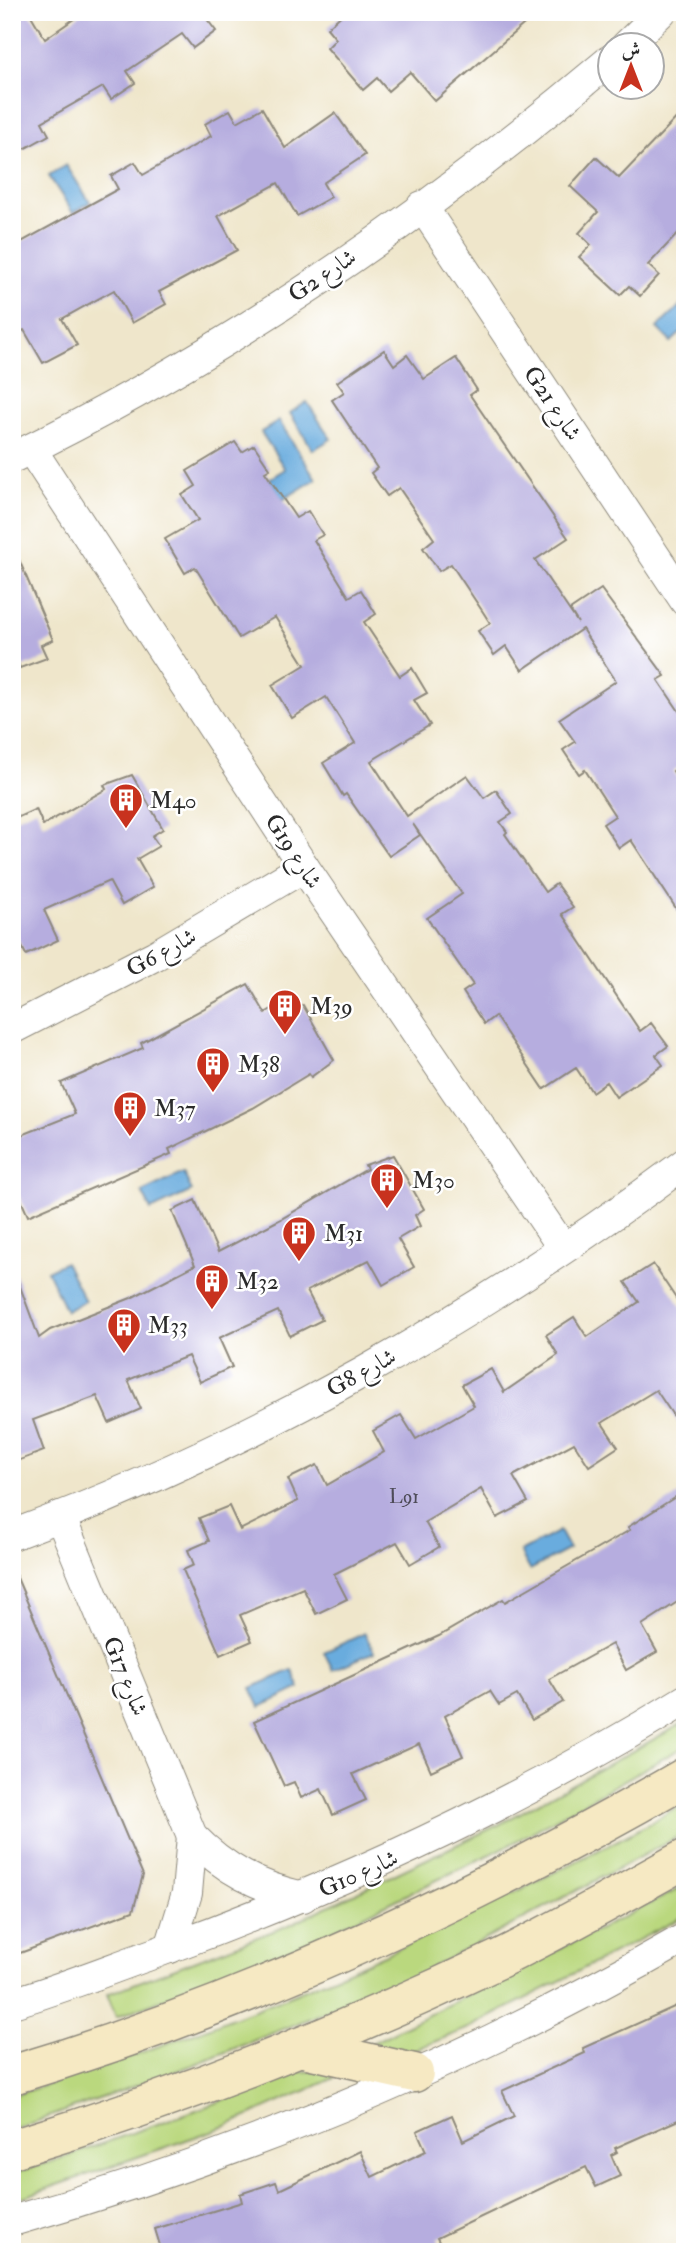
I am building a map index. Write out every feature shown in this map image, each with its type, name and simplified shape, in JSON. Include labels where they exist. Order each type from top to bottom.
[{"type":"street","points":[[640,32],[661,12]]},
{"type":"street","name":"G2 شارع","points":[[21,454],[131,395],[328,273],[495,153],[596,71]]},
{"type":"street","name":"G21 شارع","points":[[422,205],[685,601]]},
{"type":"street","name":"G19 شارع","points":[[21,454],[563,1248]]},
{"type":"street","name":"G6 شارع","points":[[12,1029],[156,956],[304,867]]},
{"type":"street","name":"G8 شارع","points":[[12,1535],[191,1459],[318,1395],[443,1325],[563,1248],[685,1164]]},
{"type":"street","name":"G17 شارع","points":[[60,1516],[192,1836],[230,1871],[266,1887],[303,1897]]},
{"type":"street","name":"G10 شارع","points":[[12,2003],[170,1948],[303,1897],[467,1822],[575,1765],[685,1700]]},
{"type":"street","points":[[22,2064],[265,1986],[421,1917],[597,1828],[685,1777]]},
{"type":"street","name":"G17 شارع","points":[[170,1948],[187,1894],[192,1836]]},
{"type":"street","points":[[12,2149],[299,2047],[500,1959],[685,1859]]},
{"type":"street","points":[[12,2221],[141,2182],[267,2136],[414,2073],[547,2010],[685,1938]]},
{"type":"street","points":[[299,2047],[414,2073]]},
{"type":"green space","points":[[685,1722],[685,1746],[509,1845],[299,1947],[116,2017],[107,1994],[289,1925],[500,1824]]},
{"type":"green space","points":[[685,1802],[685,1833],[418,1975],[193,2065],[12,2130],[12,2096],[149,2050],[350,1970],[481,1910],[633,1832]]},
{"type":"green space","points":[[685,1886],[685,1916],[469,2028],[411,2051],[384,2055],[362,2048]]},
{"type":"green space","points":[[324,2071],[334,2078],[226,2126],[12,2201],[12,2173],[51,2162],[216,2103],[289,2072]]},
{"type":"water","points":[[66,165],[90,202],[73,213],[49,176]]},
{"type":"water","points":[[685,301],[685,329],[671,342],[657,328]]},
{"type":"water","points":[[307,402],[331,439],[313,450],[290,413]]},
{"type":"water","points":[[279,421],[316,479],[282,500],[269,479],[285,469],[261,432]]},
{"type":"water","points":[[183,1172],[192,1191],[151,1210],[142,1192]]},
{"type":"water","points":[[65,1262],[85,1301],[66,1311],[47,1271]]},
{"type":"water","points":[[559,1531],[569,1549],[530,1570],[520,1552]]},
{"type":"water","points":[[365,1633],[374,1652],[333,1670],[324,1652]]},
{"type":"water","points":[[292,1670],[300,1688],[260,1707],[251,1688]]},
{"type":"building","points":[[12,12],[29,12],[45,39],[84,12],[214,12],[206,18],[216,31],[193,48],[182,34],[127,71],[135,83],[111,99],[103,87],[42,122],[49,135],[24,149],[17,137],[12,139]]},
{"type":"building","points":[[345,12],[538,12],[435,101],[410,72],[388,91],[377,78],[363,90],[327,48],[336,39],[327,28]]},
{"type":"building","points":[[262,108],[285,148],[335,113],[365,155],[323,183],[331,197],[297,216],[278,183],[218,216],[237,250],[159,292],[166,304],[132,323],[114,290],[62,319],[77,345],[43,363],[24,330],[12,337],[12,247],[118,189],[111,176],[135,162],[143,175],[211,136],[205,124],[230,110],[237,122]]},
{"type":"building","points":[[685,109],[685,226],[648,265],[659,275],[640,296],[629,286],[620,295],[579,257],[591,245],[579,233],[598,212],[570,186],[596,157],[619,178]]},
{"type":"building","points":[[384,350],[394,365],[407,355],[424,379],[456,358],[477,390],[470,395],[568,538],[535,560],[578,623],[570,610],[601,589],[665,676],[658,680],[685,720],[685,763],[673,771],[685,790],[685,922],[631,840],[619,848],[603,824],[615,816],[585,770],[579,774],[563,750],[575,742],[559,719],[616,681],[582,629],[522,670],[506,646],[494,655],[478,631],[490,623],[451,564],[439,571],[423,548],[434,539],[399,488],[387,496],[371,473],[377,468],[332,400],[344,392],[337,382]]},
{"type":"building","points":[[235,442],[242,452],[254,445],[270,469],[265,472],[296,518],[308,511],[323,535],[314,540],[349,597],[361,590],[376,614],[364,622],[400,676],[412,668],[427,693],[414,700],[430,725],[371,761],[407,816],[467,775],[484,798],[496,790],[512,814],[500,822],[507,832],[505,834],[545,892],[556,884],[573,907],[562,914],[640,1031],[651,1023],[668,1046],[656,1055],[663,1065],[616,1097],[606,1082],[592,1092],[576,1068],[544,1089],[495,1016],[484,1024],[463,992],[473,985],[427,918],[462,894],[413,824],[420,835],[389,856],[346,794],[343,796],[323,763],[355,743],[326,697],[292,718],[272,685],[305,665],[275,617],[239,638],[195,567],[185,573],[165,539],[198,520],[182,495],[196,486],[187,471]]},
{"type":"building","points":[[12,543],[53,640],[41,645],[47,658],[20,668],[15,655],[12,656]]},
{"type":"building","points":[[132,775],[163,829],[152,836],[159,846],[137,859],[153,887],[122,905],[109,881],[44,910],[58,940],[26,955],[12,926],[12,820],[36,809],[43,825],[106,789],[104,785]]},
{"type":"building","points":[[248,984],[265,1013],[287,1000],[294,1010],[303,1005],[334,1060],[311,1077],[309,1074],[253,1108],[169,1149],[171,1154],[28,1216],[12,1180],[12,1139],[75,1114],[61,1083],[143,1048],[141,1043]]},
{"type":"building","points":[[393,1155],[424,1209],[415,1215],[420,1226],[398,1239],[414,1267],[383,1285],[369,1260],[307,1291],[322,1320],[290,1336],[278,1311],[219,1338],[232,1367],[200,1382],[188,1356],[128,1380],[141,1409],[109,1423],[97,1396],[33,1420],[44,1451],[12,1463],[12,1274],[15,1273],[39,1338],[50,1330],[131,1298],[195,1265],[172,1211],[195,1200],[218,1252],[367,1169],[365,1165]]},
{"type":"building","points":[[653,1264],[685,1312],[685,1433],[656,1390],[602,1423],[618,1447],[589,1466],[574,1443],[513,1476],[528,1502],[497,1518],[481,1489],[425,1522],[439,1547],[410,1564],[397,1542],[334,1574],[347,1599],[316,1614],[303,1588],[240,1615],[252,1641],[220,1655],[183,1570],[194,1565],[188,1550],[209,1541],[199,1518],[229,1506],[240,1530],[298,1501],[288,1479],[317,1465],[327,1485],[384,1452],[373,1431],[401,1415],[416,1439],[474,1406],[462,1385],[491,1369],[504,1392],[558,1355],[546,1335],[574,1317],[587,1337],[639,1302],[625,1282]]},
{"type":"building","points":[[685,1491],[685,1597],[642,1625],[657,1652],[626,1670],[612,1644],[549,1679],[563,1702],[532,1720],[517,1695],[499,1705],[490,1691],[445,1716],[463,1756],[431,1771],[419,1744],[353,1774],[366,1800],[333,1815],[321,1789],[301,1798],[294,1782],[284,1786],[254,1721],[439,1636],[503,1599],[505,1602],[630,1530],[628,1527]]},
{"type":"building","points":[[12,1566],[143,1875],[133,1911],[12,1956]]},
{"type":"building","points":[[685,2002],[685,2117],[615,2148],[617,2152],[611,2155],[620,2176],[596,2187],[586,2167],[437,2238],[444,2252],[162,2252],[155,2229],[242,2202],[240,2194],[276,2182],[279,2190],[360,2151],[372,2177],[426,2151],[417,2131],[452,2115],[463,2141],[514,2116],[502,2091],[585,2053],[583,2048]]},
{"type":"place","name":"M40","points":[[126,830]]},
{"type":"place","name":"M39","points":[[285,1036]]},
{"type":"place","name":"M38","points":[[213,1094]]},
{"type":"place","name":"M37","points":[[130,1138]]},
{"type":"place","name":"M30","points":[[387,1210]]},
{"type":"place","name":"M31","points":[[299,1263]]},
{"type":"place","name":"M32","points":[[212,1311]]},
{"type":"place","name":"M33","points":[[124,1355]]}]
